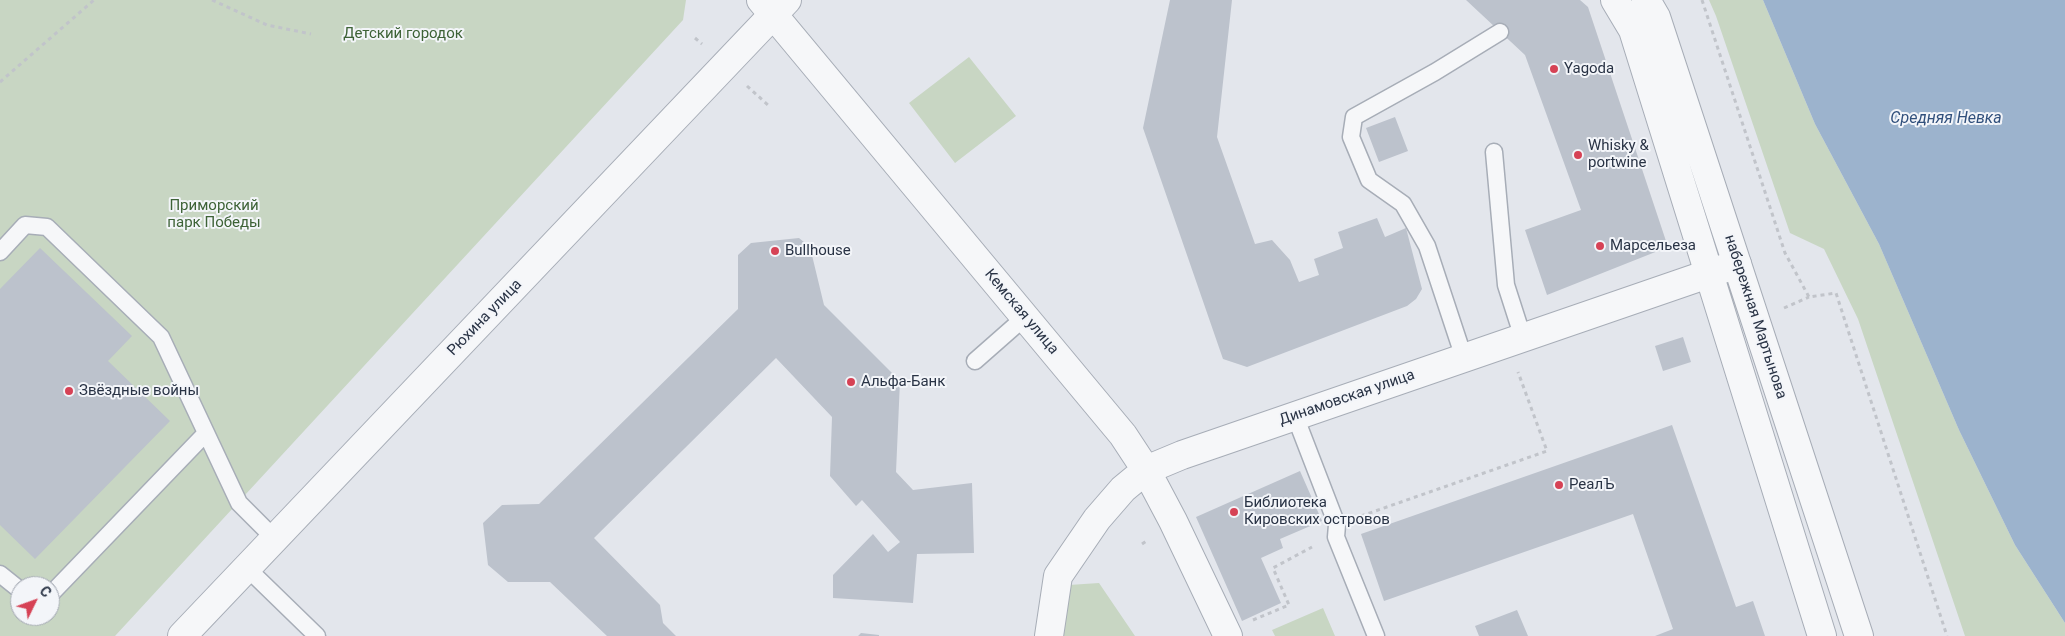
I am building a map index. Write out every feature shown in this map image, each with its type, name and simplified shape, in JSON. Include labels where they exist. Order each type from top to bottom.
[{"type":"street","name":"набережная Мартынова","points":[[1615,0],[1633,30],[1822,636]]},
{"type":"street","name":"набережная Мартынова","points":[[1646,0],[1656,17],[1860,636]]},
{"type":"street","name":"Кемская улица","points":[[774,5],[1123,435],[1146,470],[1228,636]]},
{"type":"street","name":"Рюхина улица","points":[[182,636],[774,5]]},
{"type":"street","name":"Динамовская улица","points":[[1050,636],[1058,576],[1097,519],[1123,489],[1146,470],[1295,416],[1737,264]]},
{"type":"lane","points":[[1464,358],[1427,246],[1403,204],[1369,180],[1351,137],[1354,117],[1435,72],[1500,32]]},
{"type":"lane","points":[[1494,152],[1506,285],[1515,340]]},
{"type":"lane","points":[[0,252],[26,225],[47,226],[161,337],[239,503],[275,538]]},
{"type":"lane","points":[[975,361],[1025,316]]},
{"type":"lane","points":[[1295,416],[1376,636]]},
{"type":"lane","points":[[60,585],[206,433]]},
{"type":"lane","points":[[247,568],[317,636]]},
{"type":"lane","points":[[0,574],[10,582]]},
{"type":"path","points":[[0,82],[94,0]]},
{"type":"path","points":[[212,0],[267,25],[311,34]]},
{"type":"path","points":[[1702,0],[1785,253],[1809,297]]},
{"type":"path","points":[[1776,312],[1809,297],[1836,293],[1947,636]]},
{"type":"path","points":[[1253,620],[1289,605],[1272,568],[1299,552],[1336,531],[1546,451],[1515,340]]},
{"type":"green space","name":"Приморский парк Победы","points":[[0,0],[686,0],[683,20],[115,636],[0,636]]},
{"type":"green space","points":[[1709,0],[1763,0],[1815,124],[1879,244],[1959,430],[2015,545],[2065,623],[2065,636],[1965,636],[1858,319],[1824,249],[1790,233]]},
{"type":"green space","points":[[969,57],[1016,116],[955,163],[909,103]]},
{"type":"green space","points":[[1099,583],[1135,636],[1063,636],[1069,585]]},
{"type":"green space","points":[[1323,608],[1335,636],[1275,636],[1272,630]]},
{"type":"water","name":"Средняя Невка","points":[[1763,0],[2065,0],[2065,623],[2015,545],[1959,430],[1879,244],[1815,124]]},
{"type":"building","points":[[1170,0],[1232,0],[1217,137],[1255,244],[1272,240],[1290,260],[1299,282],[1319,275],[1314,259],[1343,248],[1338,232],[1377,218],[1385,237],[1406,228],[1422,289],[1416,299],[1407,306],[1247,367],[1223,359],[1143,128]]},
{"type":"building","points":[[1466,0],[1580,0],[1588,7],[1668,247],[1547,295],[1525,230],[1581,210],[1525,55]]},
{"type":"building","points":[[1395,117],[1408,151],[1379,162],[1366,128]]},
{"type":"building","points":[[799,238],[810,247],[824,305],[900,381],[896,472],[913,490],[972,483],[974,553],[917,554],[913,603],[833,598],[833,575],[873,534],[888,552],[900,542],[862,500],[856,506],[830,476],[832,417],[776,358],[594,538],[660,605],[663,623],[676,636],[607,636],[550,582],[508,582],[488,565],[483,523],[502,505],[539,504],[738,309],[738,255],[751,243]]},
{"type":"building","name":"Звёздные войны","points":[[40,248],[132,336],[108,361],[170,421],[35,559],[0,525],[0,289]]},
{"type":"building","points":[[1683,337],[1691,362],[1663,371],[1655,346]]},
{"type":"building","points":[[1672,425],[1736,607],[1753,601],[1765,636],[1655,636],[1673,629],[1633,514],[1384,601],[1361,534]]},
{"type":"building","points":[[1300,471],[1322,521],[1280,539],[1283,548],[1261,558],[1281,603],[1242,621],[1196,517]]},
{"type":"building","points":[[1517,610],[1528,636],[1479,636],[1475,626]]},
{"type":"building","points":[[861,633],[879,635],[879,636],[858,636]]},
{"type":"place","name":"Yagoda","points":[[1554,69]]},
{"type":"place","name":"Whisky & portwine","points":[[1578,155]]},
{"type":"place","name":"Марсельеза","points":[[1600,246]]},
{"type":"place","name":"Bullhouse","points":[[775,251]]},
{"type":"place","name":"Альфа-Банк","points":[[851,382]]},
{"type":"place","name":"Звёздные войны","points":[[69,391]]},
{"type":"place","name":"РеалЪ","points":[[1559,485]]},
{"type":"place","name":"Библиотека Кировских островов","points":[[1234,512]]},
{"type":"park label","name":"Детский городок","points":[[403,34]]}]
